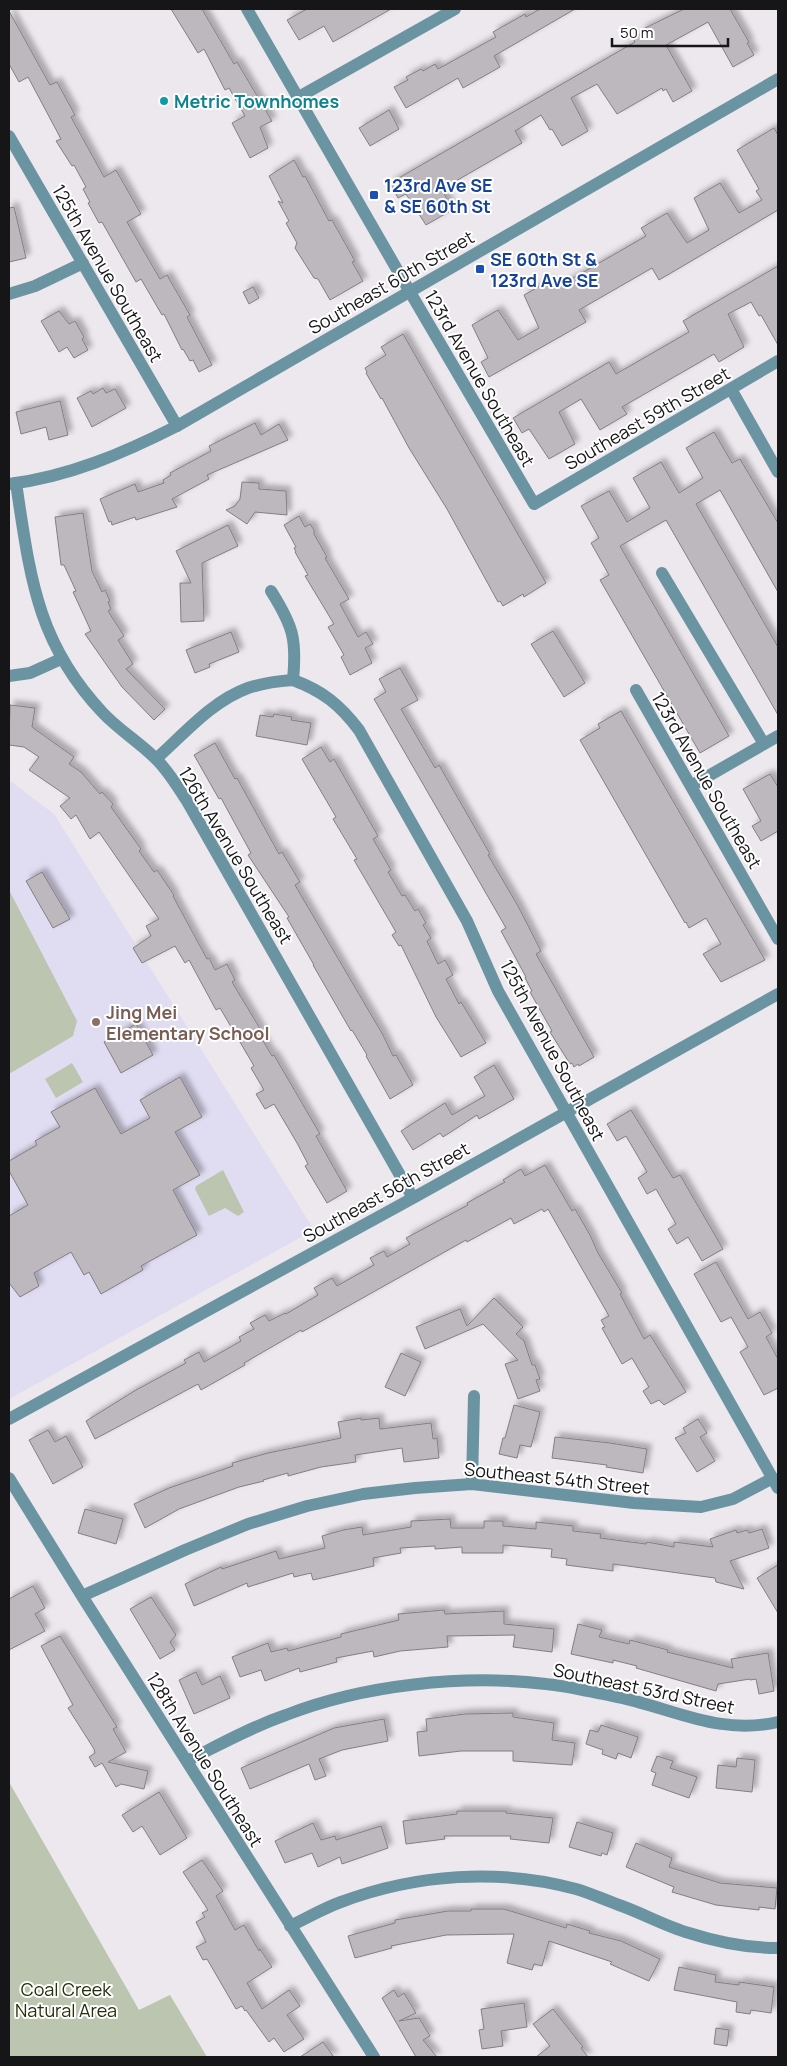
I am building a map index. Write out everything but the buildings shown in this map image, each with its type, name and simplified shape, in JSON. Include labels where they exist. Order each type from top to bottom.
[{"type":"street","name":"123rd Avenue Southeast","points":[[247,9],[534,504]]},
{"type":"street","points":[[297,98],[455,9]]},
{"type":"street","name":"Southeast 60th Street","points":[[12,484],[71,471],[102,461],[177,426],[778,79]]},
{"type":"street","name":"125th Avenue Southeast","points":[[9,136],[177,426]]},
{"type":"street","points":[[9,294],[35,286],[83,264]]},
{"type":"street","name":"Southeast 59th Street","points":[[534,504],[778,361]]},
{"type":"street","points":[[731,389],[778,472]]},
{"type":"street","name":"126th Avenue Southeast","points":[[12,484],[34,593],[46,628],[61,659],[80,686],[104,714],[156,759],[187,801],[413,1198]]},
{"type":"street","points":[[662,573],[764,744]]},
{"type":"street","points":[[156,759],[208,711],[226,698],[261,684],[294,680],[295,646],[292,628],[271,592]]},
{"type":"street","points":[[9,676],[30,673],[61,659]]},
{"type":"street","name":"125th Avenue Southeast","points":[[294,680],[318,691],[335,702],[359,730],[467,921],[498,991],[776,1483]]},
{"type":"street","name":"123rd Avenue Southeast","points":[[636,690],[778,938]]},
{"type":"street","points":[[691,786],[778,736]]},
{"type":"street","name":"Southeast 56th Street","points":[[9,1419],[413,1198],[778,994]]},
{"type":"street","points":[[472,1484],[474,1396]]},
{"type":"street","name":"128th Avenue Southeast","points":[[9,1478],[374,2057]]},
{"type":"street","name":"Southeast 54th Street","points":[[82,1596],[248,1524],[307,1506],[363,1494],[472,1484],[634,1503],[702,1507],[733,1499],[776,1483]]},
{"type":"street","name":"Southeast 53rd Street","points":[[186,1761],[244,1732],[287,1714],[339,1699],[404,1686],[452,1680],[546,1684],[623,1698],[712,1724],[741,1727],[778,1722]]},
{"type":"street","points":[[290,1926],[340,1902],[401,1885],[459,1876],[509,1877],[577,1890],[639,1912],[688,1933],[726,1942],[778,1948]]},
{"type":"shaded area","name":"Jing Mei Elementary School","points":[[9,780],[54,814],[314,1230],[9,1399]]},
{"type":"green space","points":[[9,890],[77,1021],[73,1036],[9,1074]]},
{"type":"green space","points":[[72,1063],[83,1082],[56,1098],[45,1079]]},
{"type":"green space","points":[[223,1170],[244,1212],[238,1216],[225,1208],[209,1216],[195,1189],[196,1186]]},
{"type":"green space","name":"Coal Creek Natural Area","points":[[9,1782],[139,2010],[170,1995],[207,2057],[9,2057]]},
{"type":"place","name":"Metric Townhomes","points":[[164,101]]},
{"type":"place","name":"123rd Ave SE & SE 60th St","points":[[374,195]]},
{"type":"place","name":"SE 60th St & 123rd Ave SE","points":[[480,269]]},
{"type":"place","name":"Jing Mei Elementary School","points":[[96,1022]]}]
